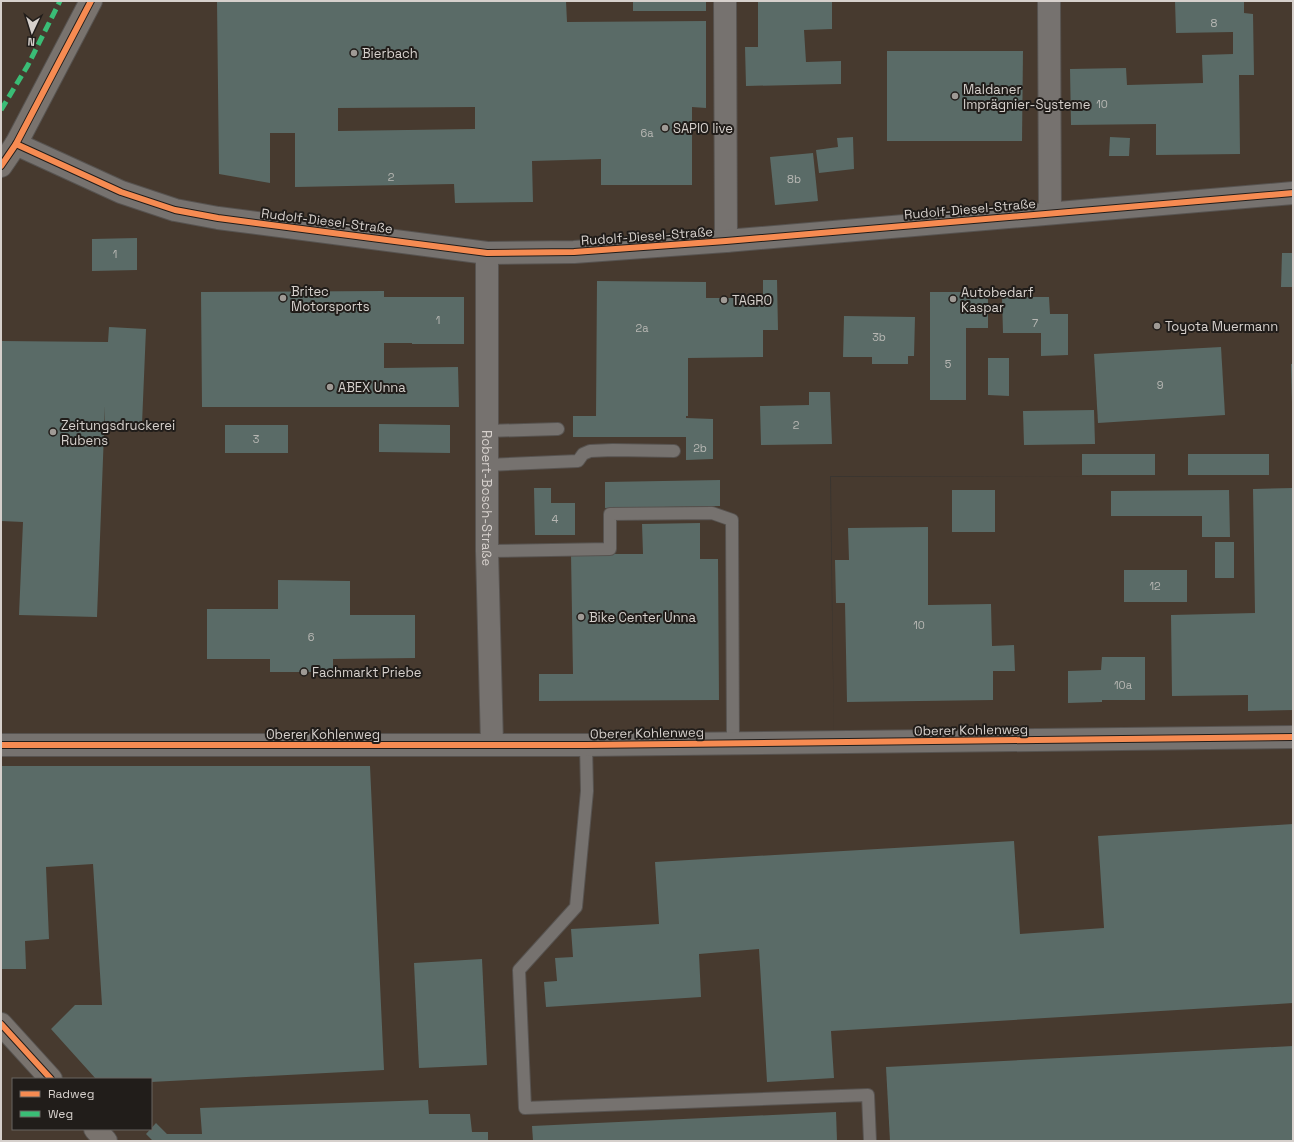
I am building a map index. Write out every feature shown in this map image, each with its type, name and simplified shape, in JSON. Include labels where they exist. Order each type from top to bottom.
[{"type":"street","points":[[1,166],[16,144],[91,1]]},
{"type":"street","name":"Rudolf-Diesel-Straße","points":[[726,1],[726,241]]},
{"type":"street","points":[[1048,1],[1050,213]]},
{"type":"street","name":"Rudolf-Diesel-Straße","points":[[16,144],[121,192],[175,210],[226,219],[487,253],[574,252],[726,241],[1293,193]]},
{"type":"street","name":"Robert-Bosch-Straße","points":[[487,253],[487,551],[492,744]]},
{"type":"street","name":"Oberer Kohlenweg","points":[[1,745],[586,745],[1293,737]]},
{"type":"street","points":[[1,1024],[50,1078]]},
{"type":"street","points":[[97,1130],[106,1141]]},
{"type":"lane","points":[[487,431],[558,429]]},
{"type":"lane","points":[[487,465],[578,461],[583,454],[590,451],[674,451]]},
{"type":"lane","points":[[487,551],[610,549],[610,514],[712,514],[732,520],[733,744]]},
{"type":"lane","points":[[586,745],[586,791],[576,907],[519,970],[524,1108],[868,1095],[870,1141]]},
{"type":"shaded area","points":[[1,1],[1293,1],[1293,747],[228,753],[1293,748],[1293,1141],[1,1141]],"holes":[[[830,476],[1115,477],[831,477],[834,749]]]},
{"type":"building","points":[[217,1],[566,1],[567,22],[706,21],[706,108],[692,107],[692,185],[601,185],[601,159],[532,161],[533,202],[455,203],[454,184],[295,187],[295,133],[270,133],[270,183],[219,174]],"holes":[[[475,107],[475,129],[338,131],[338,108]]]},
{"type":"building","points":[[633,1],[706,1],[706,11],[633,11]]},
{"type":"building","points":[[758,1],[832,1],[832,29],[804,30],[806,62],[841,61],[841,84],[746,86],[745,47],[758,47]]},
{"type":"building","points":[[1175,1],[1244,1],[1244,13],[1253,14],[1254,75],[1239,75],[1240,154],[1156,155],[1156,124],[1071,125],[1070,69],[1126,68],[1127,85],[1203,83],[1202,55],[1233,54],[1233,32],[1176,33]]},
{"type":"building","name":"Maldaner Imprägnier-Systeme","points":[[887,51],[1023,51],[1022,141],[887,141]]},
{"type":"building","points":[[853,137],[854,169],[819,173],[816,150],[838,147],[837,138]]},
{"type":"building","points":[[1110,137],[1130,138],[1129,156],[1109,156]]},
{"type":"building","points":[[813,153],[818,201],[775,205],[770,157]]},
{"type":"building","points":[[137,238],[137,270],[92,271],[92,239]]},
{"type":"building","points":[[1282,253],[1293,253],[1293,287],[1281,287]]},
{"type":"building","points":[[763,280],[777,280],[778,330],[763,330],[763,357],[688,358],[688,416],[686,416],[686,418],[713,419],[713,459],[686,460],[686,437],[573,437],[573,416],[596,416],[597,281],[706,282],[706,298],[763,298]]},
{"type":"building","points":[[384,291],[384,297],[464,297],[464,344],[384,343],[384,368],[458,367],[459,407],[202,407],[201,292]]},
{"type":"building","points":[[930,292],[988,292],[988,328],[966,328],[966,400],[930,400]]},
{"type":"building","points":[[1002,297],[1049,297],[1050,314],[1068,314],[1068,355],[1041,356],[1041,333],[1003,333]]},
{"type":"building","points":[[844,316],[915,317],[914,356],[908,356],[908,364],[872,364],[872,357],[843,357]]},
{"type":"building","name":"Zeitungsdruckerei Rubens","points":[[109,327],[146,329],[142,424],[105,422],[105,406],[97,617],[19,615],[23,522],[1,521],[1,341],[108,342]]},
{"type":"building","points":[[1221,347],[1225,415],[1098,423],[1094,354]]},
{"type":"building","points":[[988,358],[1009,358],[1009,396],[988,395]]},
{"type":"building","points":[[1291,364],[1293,364],[1293,403],[1292,403]]},
{"type":"building","points":[[809,392],[830,392],[832,444],[761,445],[760,406],[809,405]]},
{"type":"building","points":[[1094,410],[1095,444],[1024,445],[1023,411]]},
{"type":"building","points":[[379,424],[450,425],[450,453],[379,452]]},
{"type":"building","points":[[225,425],[288,425],[288,453],[225,453]]},
{"type":"building","points":[[1082,454],[1155,454],[1155,475],[1082,475]]},
{"type":"building","points":[[1188,454],[1269,454],[1269,475],[1188,475]]},
{"type":"building","points":[[720,480],[720,506],[605,508],[605,482]]},
{"type":"building","points":[[534,488],[551,488],[551,503],[575,503],[575,535],[535,535]]},
{"type":"building","points":[[1293,488],[1293,710],[1248,711],[1248,695],[1172,696],[1171,615],[1255,613],[1253,489]]},
{"type":"building","points":[[952,490],[995,490],[995,532],[952,532]]},
{"type":"building","points":[[1229,490],[1230,537],[1202,537],[1202,516],[1111,516],[1111,491]]},
{"type":"building","points":[[700,523],[700,559],[718,559],[719,700],[539,701],[539,674],[573,674],[571,554],[643,554],[642,524]]},
{"type":"building","points":[[928,527],[928,605],[991,604],[992,646],[1014,645],[1015,671],[993,671],[993,700],[847,702],[845,603],[836,603],[835,560],[849,560],[848,528]]},
{"type":"building","points":[[1215,542],[1234,542],[1234,578],[1215,578]]},
{"type":"building","points":[[1124,570],[1187,570],[1187,602],[1124,602]]},
{"type":"building","points":[[278,580],[350,581],[350,615],[415,615],[415,658],[333,659],[333,672],[270,672],[270,659],[207,659],[207,609],[278,609]]},
{"type":"building","points":[[1102,657],[1145,657],[1145,700],[1102,700],[1102,702],[1068,703],[1068,671],[1101,670]]},
{"type":"building","points":[[1,766],[370,766],[384,1070],[152,1082],[152,1078],[95,1078],[51,1029],[75,1005],[102,1005],[93,864],[46,867],[49,939],[25,941],[26,969],[1,969]]},
{"type":"building","points":[[1293,824],[1293,1003],[831,1031],[834,1078],[767,1082],[759,949],[699,954],[701,997],[546,1007],[544,982],[557,981],[555,958],[573,957],[571,929],[659,924],[655,862],[1014,841],[1020,934],[1104,928],[1098,836]]},
{"type":"building","points":[[482,959],[487,1065],[419,1068],[414,963]]},
{"type":"building","points":[[1293,1046],[1293,1141],[890,1141],[886,1067]]},
{"type":"building","points":[[428,1100],[429,1114],[470,1114],[472,1132],[488,1132],[488,1141],[153,1141],[146,1134],[150,1130],[152,1130],[152,1127],[156,1123],[167,1134],[202,1134],[200,1108]]},
{"type":"building","points":[[836,1112],[837,1141],[533,1141],[532,1126]]},
{"type":"marked path","points":[[1,110],[28,65],[60,1]]},
{"type":"cycle path","points":[[1,166],[16,144],[91,1]]},
{"type":"cycle path","points":[[16,144],[121,192],[175,210],[218,218],[487,253],[574,252],[726,241],[1293,193]]},
{"type":"cycle path","points":[[1,745],[586,745],[1293,737]]},
{"type":"cycle path","points":[[1,1024],[50,1078]]},
{"type":"place","name":"Bierbach","points":[[354,53]]},
{"type":"place","name":"Maldaner Imprägnier-Systeme","points":[[955,96]]},
{"type":"place","name":"SAPIO live","points":[[665,128]]},
{"type":"place","name":"Britec Motorsports","points":[[283,298]]},
{"type":"place","name":"Autobedarf Kaspar","points":[[953,299]]},
{"type":"place","name":"TAGRO","points":[[724,300]]},
{"type":"place","name":"Toyota Muermann","points":[[1157,326]]},
{"type":"place","name":"ABEX Unna","points":[[330,387]]},
{"type":"place","name":"Zeitungsdruckerei Rubens","points":[[53,432]]},
{"type":"place","name":"Bike Center Unna","points":[[581,617]]},
{"type":"place","name":"Fachmarkt Priebe","points":[[304,672]]}]
